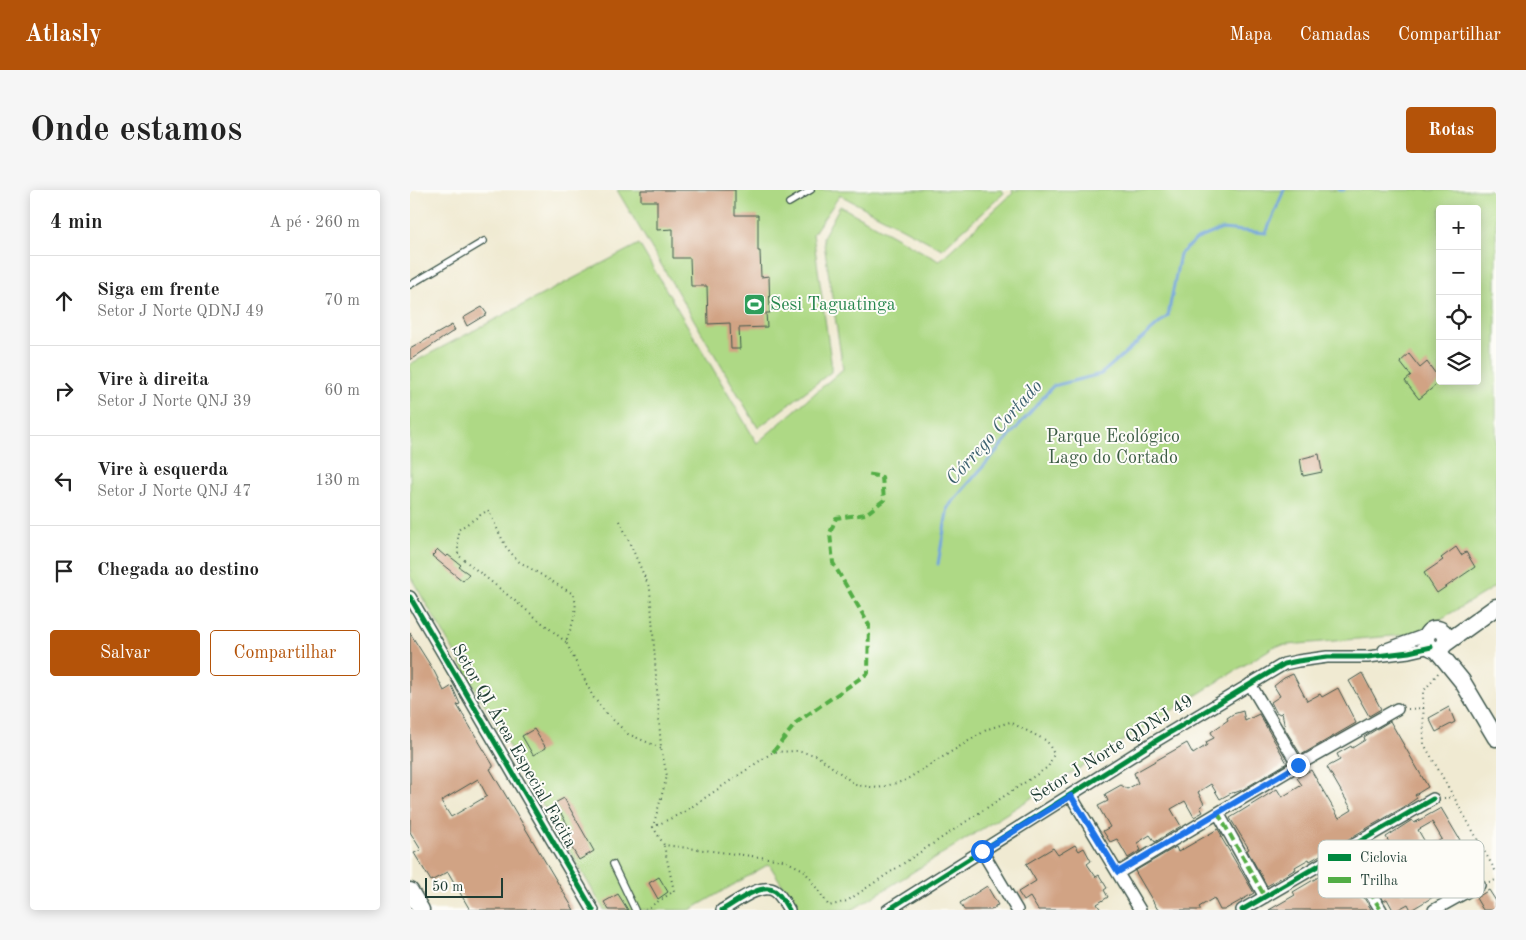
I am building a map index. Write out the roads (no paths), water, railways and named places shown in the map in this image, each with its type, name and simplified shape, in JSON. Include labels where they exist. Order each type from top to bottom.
[{"type":"street","name":"Setor QI Área Especial Facita","points":[[410,597],[593,910]]},
{"type":"street","points":[[1494,731],[1439,644],[1496,607]]},
{"type":"street","name":"Setor J Norte QDNJ 49","points":[[888,910],[901,906],[982,851],[1154,742],[1284,664],[1327,657],[1368,657],[1409,652],[1439,644]]},
{"type":"street","points":[[1250,684],[1298,765]]},
{"type":"street","points":[[1118,872],[1298,765],[1397,709]]},
{"type":"street","points":[[1071,796],[1140,910]]},
{"type":"street","points":[[1363,840],[1433,799]]},
{"type":"street","points":[[1218,813],[1265,898]]},
{"type":"street","points":[[982,851],[1017,910]]},
{"type":"street","points":[[1242,910],[1318,866]]},
{"type":"street","points":[[722,910],[759,889],[770,889],[777,892],[789,910]]},
{"type":"street","points":[[410,891],[421,910]]},
{"type":"street","points":[[1373,898],[1381,910]]},
{"type":"street","points":[[1434,910],[1456,898]]},
{"type":"lane","points":[[789,203],[811,190]]},
{"type":"lane","points":[[410,285],[484,241]]},
{"type":"lane","points":[[613,864],[634,910]]},
{"type":"waterway","name":"Córrego Cortado","points":[[938,564],[948,507],[1053,386],[1101,374],[1168,316],[1180,254],[1197,239],[1222,229],[1266,233],[1284,190]]},
{"type":"waterway","name":"Córrego Cortado","points":[[1339,190],[1344,190]]},
{"type":"place","name":"Sesi Taguatinga","points":[[754,305]]},
{"type":"park label","name":"Parque Ecológico Lago do Cortado","points":[[1113,447]]}]
